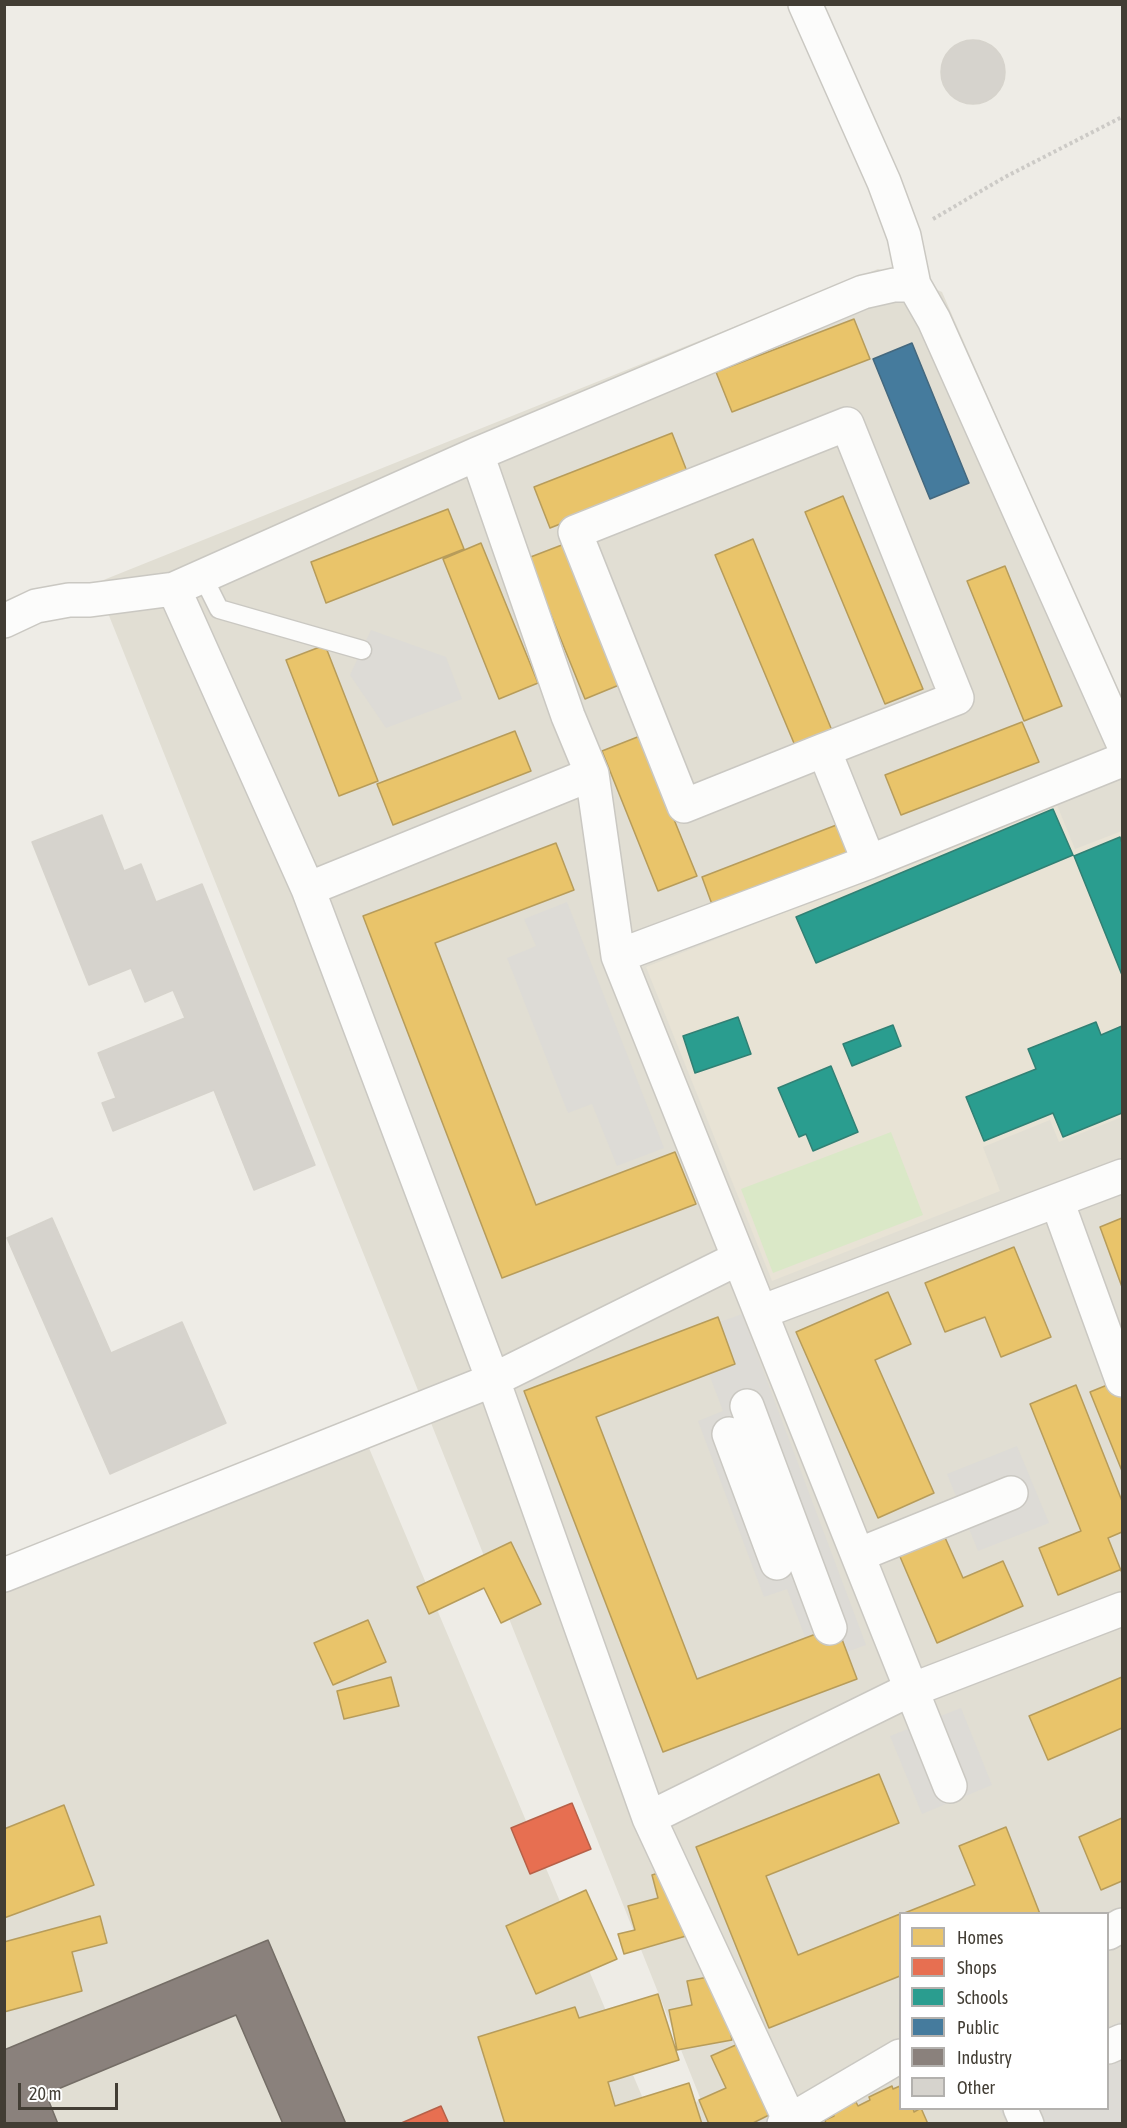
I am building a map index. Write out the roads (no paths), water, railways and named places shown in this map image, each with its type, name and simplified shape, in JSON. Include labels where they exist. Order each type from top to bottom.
[{"type":"street","points":[[805,4],[884,182],[904,236],[914,285],[934,320],[1122,741]]},
{"type":"street","points":[[4,621],[36,606],[69,600],[90,600],[188,583],[477,454],[863,292],[894,285],[914,285]]},
{"type":"street","points":[[847,424],[957,698],[824,750],[684,806],[575,532],[847,424]]},
{"type":"street","points":[[477,454],[568,716],[592,774],[618,956],[622,1004],[739,1258],[950,1786]]},
{"type":"street","points":[[188,583],[308,889],[493,1380],[649,1818],[787,2122],[899,2057]]},
{"type":"street","points":[[824,750],[869,862]]},
{"type":"street","points":[[618,956],[869,862],[1122,760]]},
{"type":"street","points":[[308,889],[592,774]]},
{"type":"street","points":[[761,1312],[1122,1176]]},
{"type":"street","points":[[1056,1201],[1122,1380]]},
{"type":"street","points":[[4,1575],[493,1380],[739,1258]]},
{"type":"street","points":[[747,1406],[766,1495],[777,1563]]},
{"type":"street","points":[[729,1434],[766,1495],[830,1628]]},
{"type":"street","points":[[766,1495],[826,1473]]},
{"type":"street","points":[[858,1555],[1011,1493]]},
{"type":"street","points":[[649,1818],[912,1690],[1122,1609]]},
{"type":"street","points":[[1109,1933],[1122,1925]]},
{"type":"street","points":[[1020,2110],[1027,2124]]},
{"type":"lane","points":[[188,583],[219,609],[362,650]]}]
